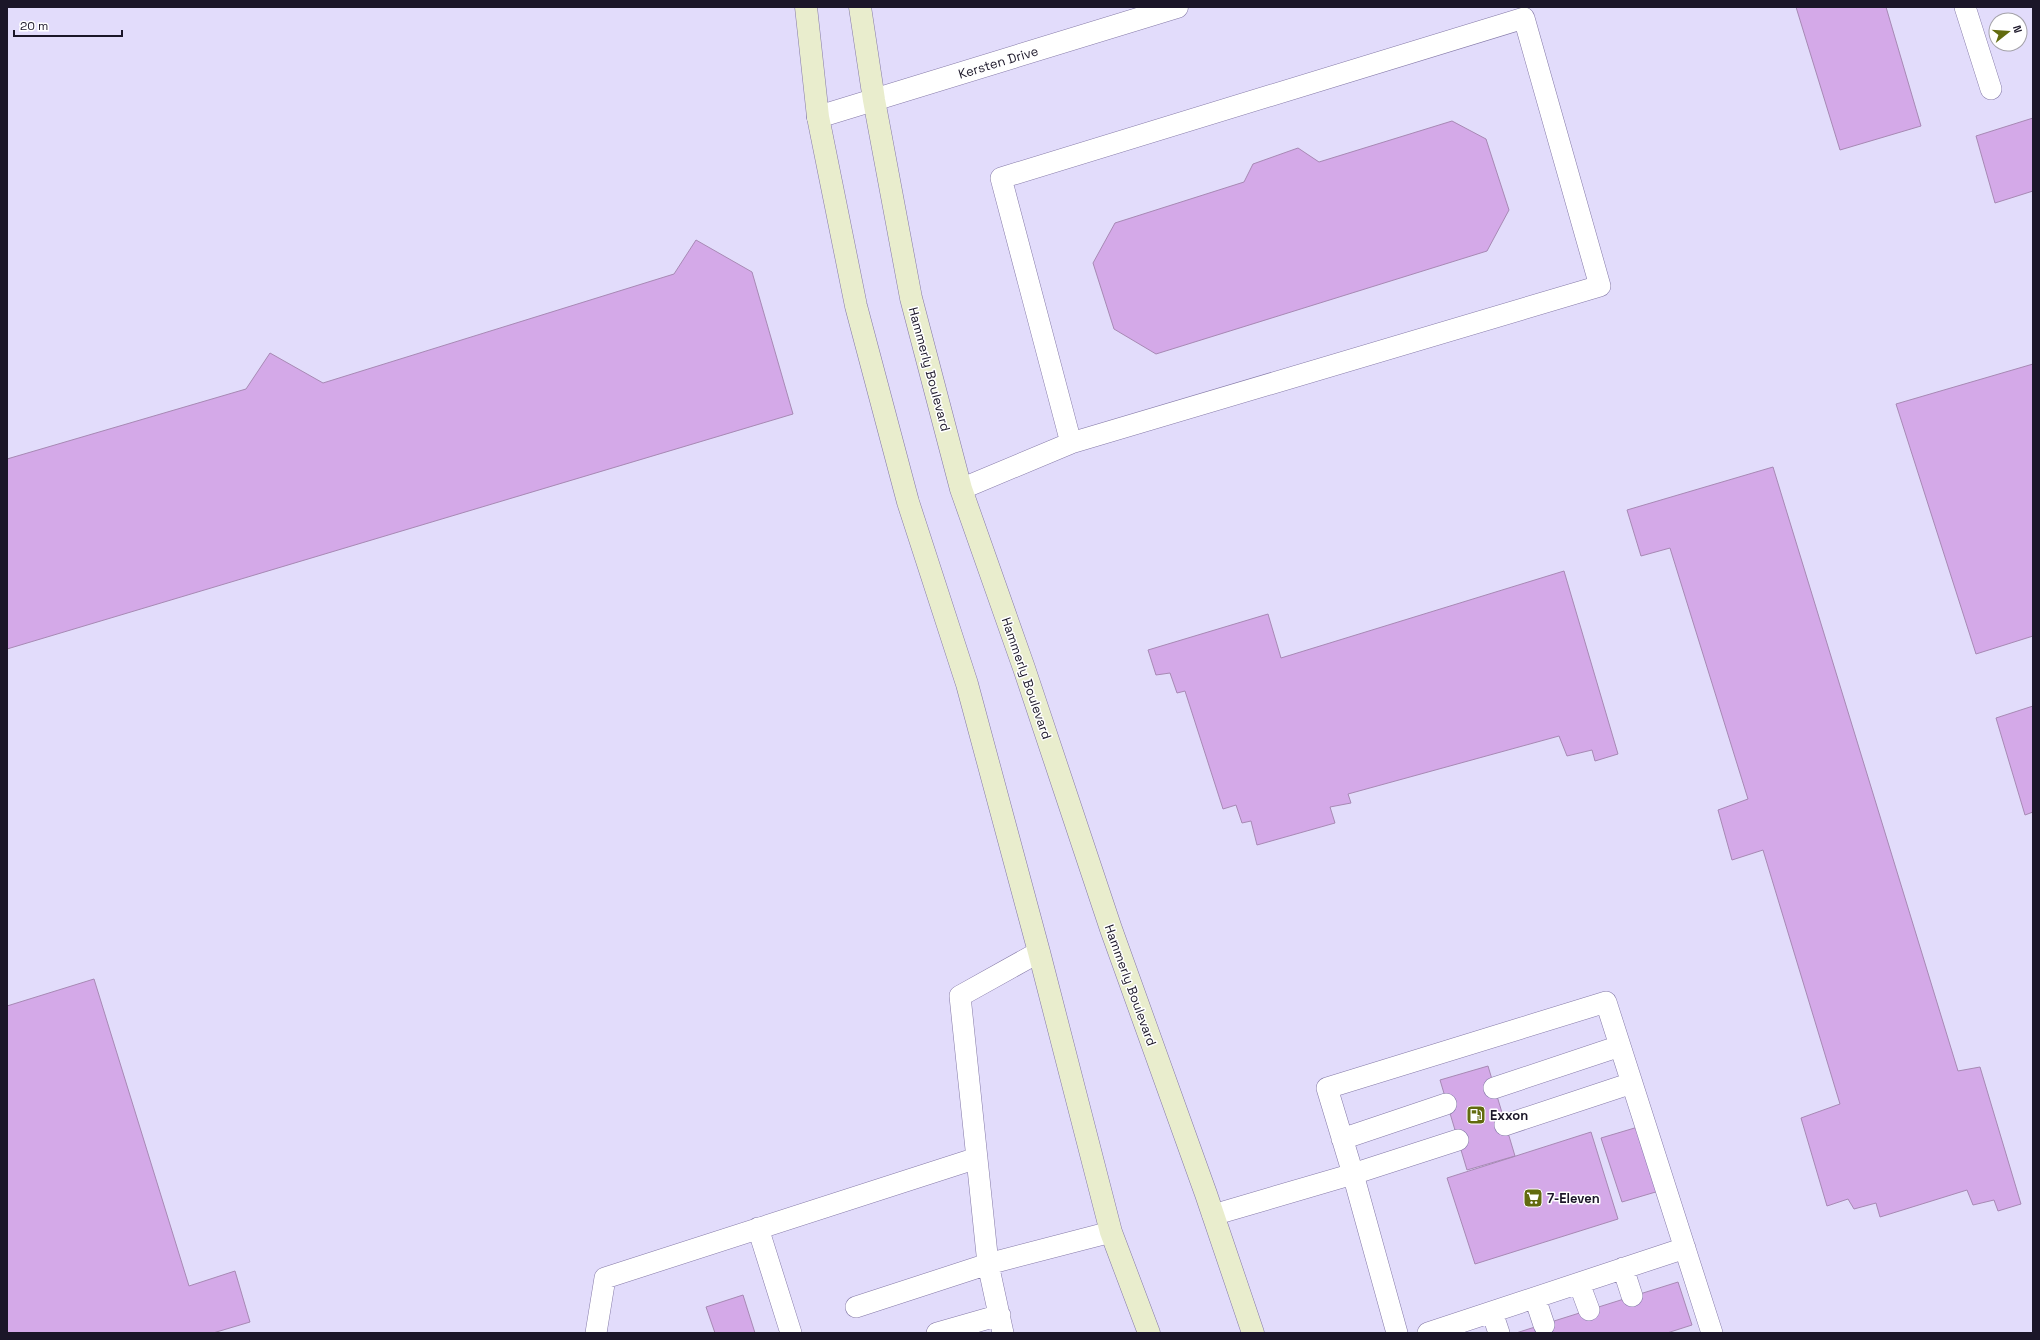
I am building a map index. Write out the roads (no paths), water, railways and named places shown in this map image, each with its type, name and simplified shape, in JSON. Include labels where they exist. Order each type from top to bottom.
[{"type":"main road","points":[[806,7],[818,117],[856,306],[908,502],[967,684],[1040,952],[1111,1232],[1149,1333]]},
{"type":"main road","name":"Hammerly Boulevard","points":[[860,7],[874,100],[911,298],[961,489],[1024,668],[1111,928],[1213,1215],[1253,1333]]},
{"type":"street","name":"Kersten Drive","points":[[818,117],[1177,7]]},
{"type":"lane","points":[[1965,7],[1991,88]]},
{"type":"lane","points":[[961,489],[1071,443],[1600,286],[1522,13],[1001,178],[1071,443]]},
{"type":"lane","points":[[937,1333],[1001,1324],[988,1264],[960,996],[1040,952]]},
{"type":"lane","points":[[1397,1333],[1353,1174],[1327,1088],[1606,1002],[1712,1333]]},
{"type":"lane","points":[[1494,1088],[1620,1046]]},
{"type":"lane","points":[[1505,1126],[1632,1084]]},
{"type":"lane","points":[[1342,1139],[1446,1104]]},
{"type":"lane","points":[[1213,1215],[1353,1174],[1458,1140]]},
{"type":"lane","points":[[596,1333],[605,1278],[977,1158]]},
{"type":"lane","points":[[758,1228],[791,1333]]},
{"type":"lane","points":[[856,1307],[988,1264],[1111,1232]]},
{"type":"lane","points":[[1428,1333],[1685,1248]]},
{"type":"lane","points":[[1623,1268],[1632,1296]]},
{"type":"lane","points":[[1579,1283],[1589,1310]]},
{"type":"lane","points":[[1535,1298],[1544,1325]]},
{"type":"lane","points":[[1492,1312],[1499,1333]]},
{"type":"place","name":"Exxon","points":[[1476,1115]]},
{"type":"place","name":"7-Eleven","points":[[1533,1198]]}]
